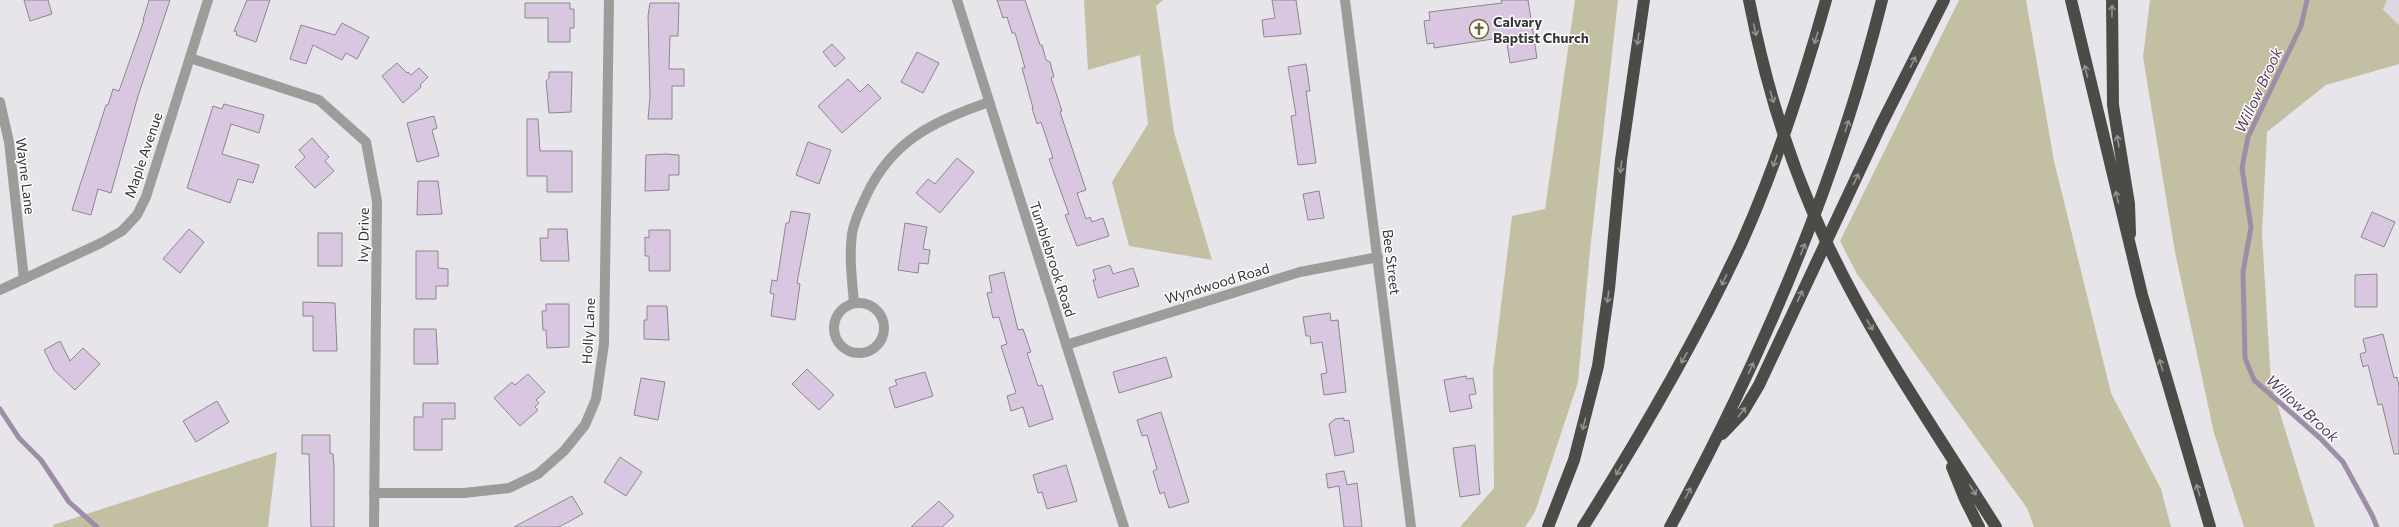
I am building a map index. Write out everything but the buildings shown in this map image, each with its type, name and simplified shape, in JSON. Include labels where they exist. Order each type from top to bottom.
[{"type":"highway","points":[[1548,527],[1576,454],[1598,366],[1609,289],[1622,152],[1644,0]]},
{"type":"highway","points":[[1749,0],[1762,59],[1781,125],[1801,184],[1825,240],[1851,291],[1944,445],[1996,527]]},
{"type":"highway","points":[[1583,527],[1673,379],[1716,298],[1742,241],[1784,134],[1826,0]]},
{"type":"highway","points":[[1670,527],[1766,336],[1806,240],[1848,123],[1882,0]]},
{"type":"highway","points":[[1715,440],[1743,412],[1758,385],[1878,132],[1944,0]]},
{"type":"highway","points":[[2071,0],[2130,249],[2159,359],[2210,527]]},
{"type":"highway","points":[[2112,0],[2113,105],[2129,204],[2130,249]]},
{"type":"highway","points":[[1944,445],[1965,499],[1979,527]]},
{"type":"street","name":"Maple Avenue","points":[[0,290],[101,243],[122,231],[137,215],[146,196],[208,0]]},
{"type":"street","name":"Holly Lane","points":[[374,493],[464,493],[508,488],[538,474],[564,450],[586,425],[596,399],[604,344],[609,0]]},
{"type":"street","name":"Tumblebrook Road","points":[[957,0],[1124,527]]},
{"type":"street","name":"Bee Street","points":[[1345,0],[1412,527]]},
{"type":"street","name":"Ivy Drive","points":[[190,58],[319,100],[366,142],[377,201],[374,527]]},
{"type":"street","name":"Wayne Lane","points":[[0,102],[9,142],[24,279]]},
{"type":"street","points":[[854,303],[850,256],[852,232],[859,210],[885,164],[902,146],[925,128],[950,116],[989,102]]},
{"type":"street","name":"Wyndwood Road","points":[[1066,345],[1300,272],[1378,257]]},
{"type":"street","points":[[854,303],[862,303],[873,308],[879,313],[883,324],[883,334],[878,343],[863,352],[845,349],[838,342],[834,333],[834,325],[838,314],[845,307],[854,303]]},
{"type":"shaded area","points":[[1084,0],[1163,0],[1156,6],[1174,132],[1212,260],[1129,246],[1112,182],[1148,124],[1140,55],[1088,70]]},
{"type":"shaded area","points":[[1575,0],[1618,0],[1590,251],[1578,382],[1535,512],[1525,527],[1460,527],[1494,488],[1493,371],[1512,216],[1545,209]]},
{"type":"shaded area","points":[[1959,0],[2026,0],[2054,161],[2111,393],[2161,489],[2171,527],[2034,527],[2027,508],[1857,274],[1840,241]]},
{"type":"shaded area","points":[[2150,0],[2387,0],[2383,9],[2399,25],[2399,64],[2326,85],[2267,132],[2262,234],[2271,384],[2315,527],[2244,527],[2214,433],[2175,252],[2143,57]]},
{"type":"shaded area","points":[[2387,0],[2399,0],[2399,25],[2383,8]]},
{"type":"shaded area","points":[[277,452],[268,527],[54,527],[53,525]]},
{"type":"waterway","name":"Willow Brook","points":[[2307,0],[2301,26],[2248,137],[2242,168],[2251,227],[2243,272],[2245,358],[2254,380],[2320,438],[2343,462],[2377,527]]},
{"type":"waterway","points":[[0,409],[19,438],[41,460],[69,502],[97,527]]},
{"type":"place","name":"Calvary Baptist Church","points":[[1479,29]]}]
